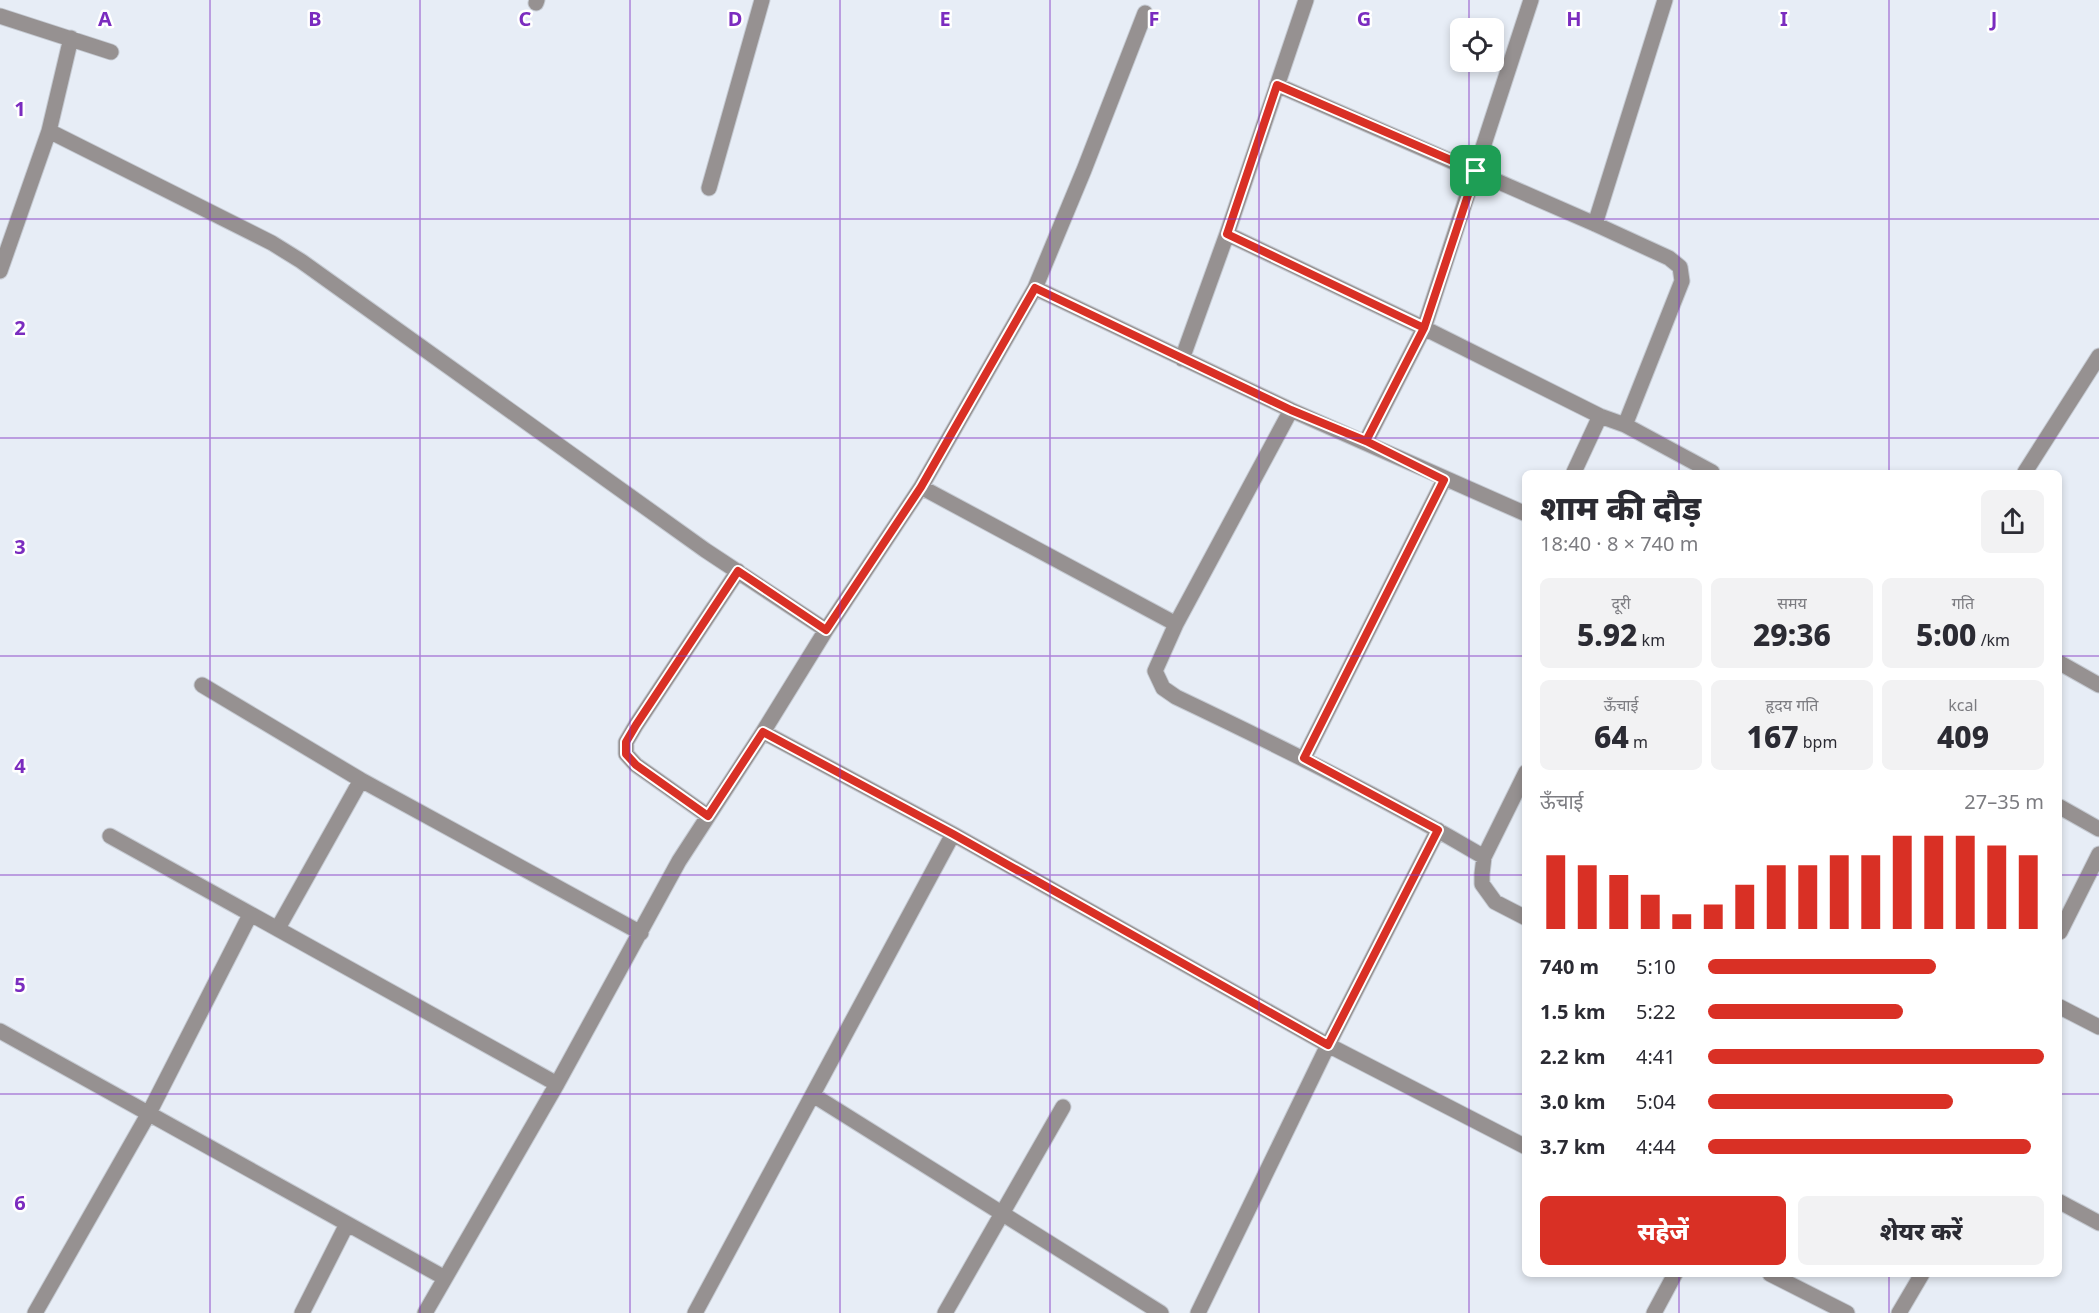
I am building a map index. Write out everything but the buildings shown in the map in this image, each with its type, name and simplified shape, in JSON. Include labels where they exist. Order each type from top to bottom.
[{"type":"street","points":[[709,188],[762,0]]},
{"type":"street","points":[[1182,358],[1227,234],[1306,0]]},
{"type":"street","points":[[1366,441],[1424,328],[1531,0]]},
{"type":"street","points":[[1595,224],[1665,0]]},
{"type":"street","points":[[425,1313],[557,1084],[679,861],[826,630],[921,487],[1035,288],[1145,14]]},
{"type":"street","points":[[0,16],[111,52]]},
{"type":"street","points":[[0,271],[49,131],[70,38]]},
{"type":"street","points":[[1277,85],[1595,224],[1669,258],[1680,267],[1682,281],[1625,425]]},
{"type":"street","points":[[49,131],[272,243],[301,261],[738,571],[826,630]]},
{"type":"street","points":[[1227,234],[1424,328],[1600,416],[1625,425],[1708,470]]},
{"type":"street","points":[[1035,288],[1291,410],[1366,441],[1444,480],[1522,512]]},
{"type":"street","points":[[2026,470],[2098,360]]},
{"type":"street","points":[[1291,410],[1176,624],[1155,671],[1163,688],[1176,697],[1304,758],[1484,857]]},
{"type":"street","points":[[1575,470],[1600,416]]},
{"type":"street","points":[[1304,758],[1444,480]]},
{"type":"street","points":[[921,487],[1176,624]]},
{"type":"street","points":[[708,816],[636,765],[626,754],[626,742],[738,571]]},
{"type":"street","points":[[2062,664],[2099,685]]},
{"type":"street","points":[[202,685],[361,780],[641,933]]},
{"type":"street","points":[[763,732],[953,834],[1328,1045],[1522,1145]]},
{"type":"street","points":[[278,928],[361,780]]},
{"type":"street","points":[[1522,780],[1484,857],[1482,885],[1495,902],[1522,916]]},
{"type":"street","points":[[2062,808],[2099,829]]},
{"type":"street","points":[[1198,1313],[1328,1045],[1438,830]]},
{"type":"street","points":[[695,1313],[953,834]]},
{"type":"street","points":[[110,836],[557,1084]]},
{"type":"street","points":[[2062,928],[2099,854]]},
{"type":"street","points":[[35,1313],[149,1113],[250,915]]},
{"type":"street","points":[[2062,1008],[2099,1027]]},
{"type":"street","points":[[0,1031],[445,1278]]},
{"type":"street","points":[[813,1095],[1161,1313]]},
{"type":"street","points":[[945,1313],[1063,1107]]},
{"type":"street","points":[[2062,1203],[2099,1223]]},
{"type":"street","points":[[302,1313],[347,1224]]},
{"type":"street","points":[[1654,1313],[1673,1277]]},
{"type":"street","points":[[1776,1277],[1846,1313]]},
{"type":"street","points":[[1899,1313],[1920,1277]]},
{"type":"route","points":[[1476,171],[1277,85],[1227,234],[1424,328],[1395,385],[1366,441],[1444,480],[1304,758],[1438,830],[1328,1045],[953,834],[763,732],[708,816],[636,765],[626,754],[626,742],[636,725],[738,571],[826,630],[921,487],[1035,288],[1291,410],[1366,441],[1424,328],[1476,171]]}]
